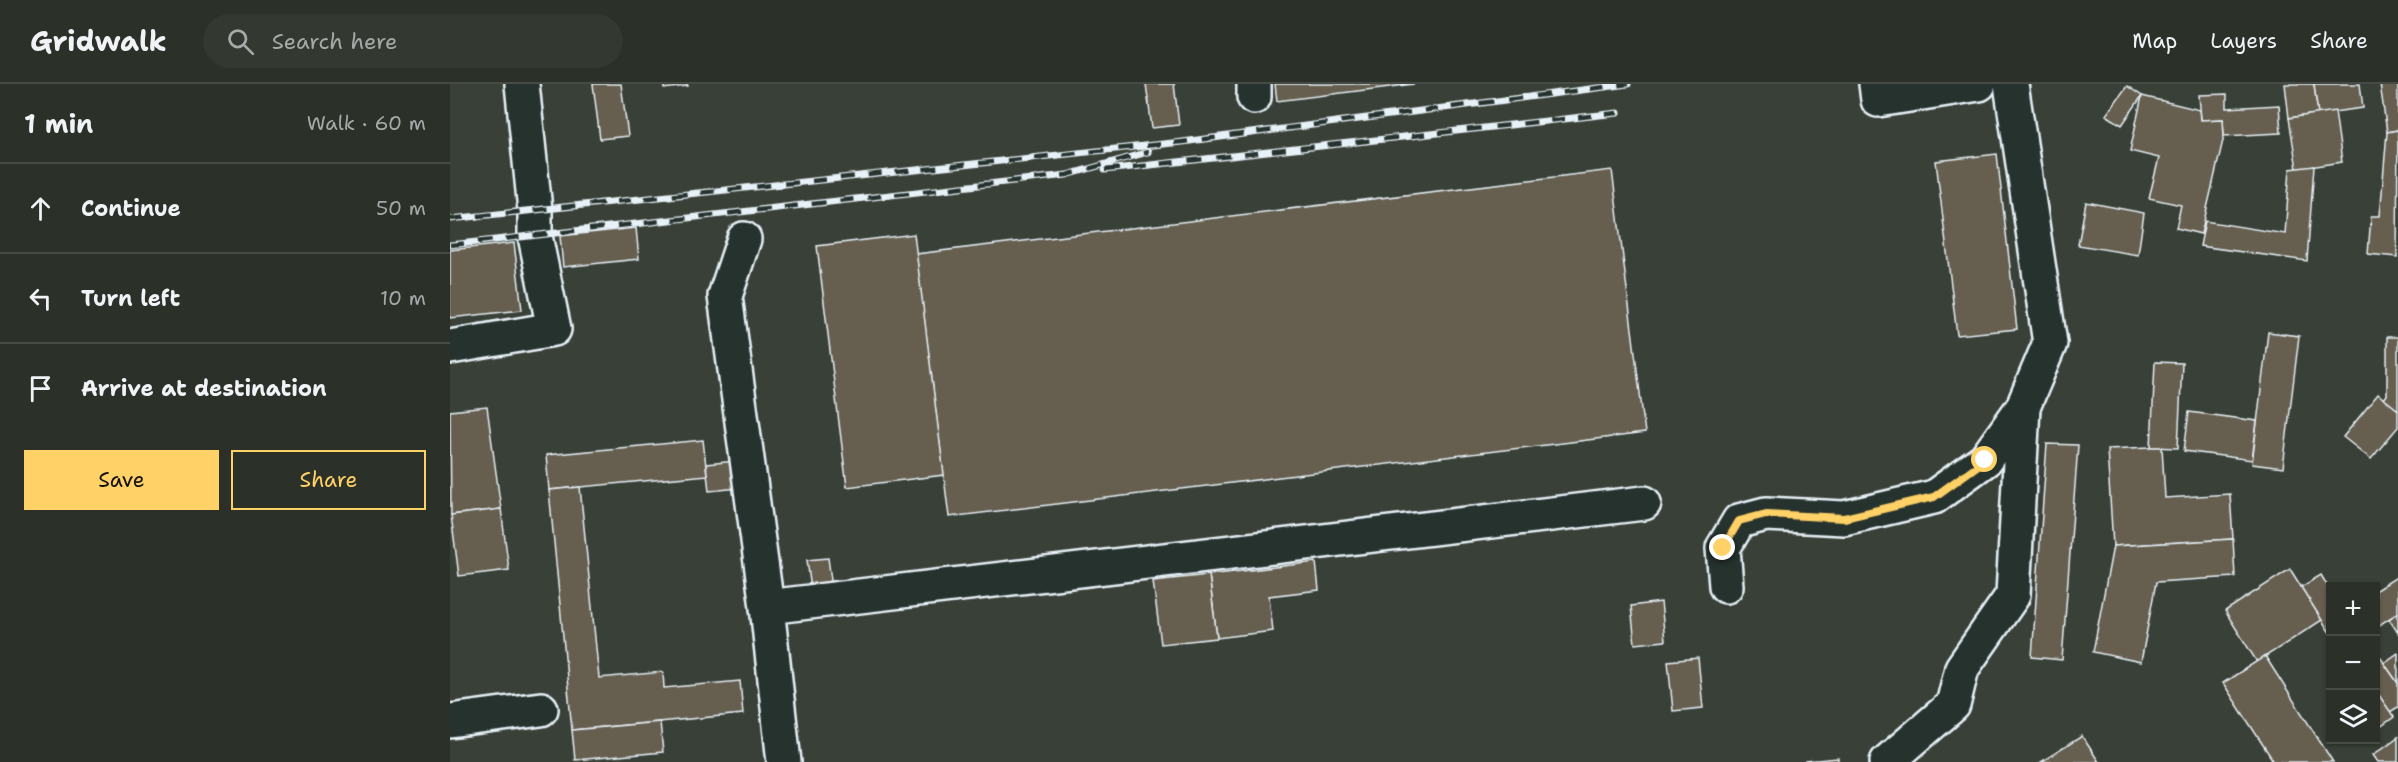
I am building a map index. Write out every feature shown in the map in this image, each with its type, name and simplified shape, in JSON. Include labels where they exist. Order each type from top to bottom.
[{"type":"lane","points":[[450,347],[554,329],[535,236],[535,210],[522,84]]},
{"type":"lane","points":[[1876,84],[1878,100],[1979,84]]},
{"type":"lane","points":[[1726,586],[1723,548],[1739,521],[1766,514],[1844,518],[1934,497],[1985,460],[2023,407],[2050,343],[2012,84]]},
{"type":"lane","points":[[744,239],[725,296],[767,608],[784,762]]},
{"type":"lane","points":[[1887,762],[1953,705],[1962,668],[2013,595],[2023,407]]},
{"type":"lane","points":[[767,608],[1644,503]]},
{"type":"lane","points":[[450,721],[541,709]]},
{"type":"building","points":[[593,84],[621,84],[628,136],[600,139]]},
{"type":"building","points":[[664,84],[687,84],[688,86],[664,89]]},
{"type":"building","points":[[1146,84],[1174,84],[1179,125],[1152,128]]},
{"type":"building","points":[[1275,84],[1414,84],[1277,101]]},
{"type":"building","points":[[2285,84],[2314,84],[2318,114],[2289,118]]},
{"type":"building","points":[[2314,84],[2360,84],[2363,108],[2318,114]]},
{"type":"building","points":[[2380,84],[2398,84],[2398,130],[2387,132]]},
{"type":"building","points":[[2127,86],[2142,96],[2122,125],[2106,115]]},
{"type":"building","points":[[2227,94],[2227,108],[2279,105],[2281,133],[2224,136],[2223,119],[2201,120],[2199,95]]},
{"type":"building","points":[[2142,96],[2200,110],[2201,120],[2223,119],[2224,136],[2201,234],[2176,228],[2181,205],[2149,198],[2159,158],[2130,151]]},
{"type":"building","points":[[2335,111],[2342,162],[2297,169],[2289,118]]},
{"type":"building","points":[[2398,130],[2397,257],[2368,254],[2371,216],[2380,216],[2387,132]]},
{"type":"building","points":[[1997,154],[2017,329],[1957,335],[1936,161]]},
{"type":"building","points":[[2314,166],[2307,261],[2200,246],[2205,221],[2285,234],[2290,169]]},
{"type":"building","points":[[1612,170],[1645,433],[949,517],[916,254]]},
{"type":"building","points":[[2086,202],[2144,213],[2138,255],[2078,245]]},
{"type":"building","points":[[636,228],[639,259],[563,267],[560,236]]},
{"type":"building","points":[[914,234],[944,475],[847,487],[817,246]]},
{"type":"building","points":[[514,243],[522,310],[450,318],[450,250]]},
{"type":"building","points":[[2268,332],[2299,336],[2283,468],[2252,464]]},
{"type":"building","points":[[2387,337],[2398,337],[2398,410],[2384,399],[2387,395]]},
{"type":"building","points":[[2155,362],[2182,363],[2178,448],[2151,447]]},
{"type":"building","points":[[2378,394],[2398,410],[2398,427],[2371,459],[2343,437]]},
{"type":"building","points":[[487,407],[501,509],[451,515],[450,411]]},
{"type":"building","points":[[2189,412],[2257,421],[2252,460],[2184,451]]},
{"type":"building","points":[[703,440],[707,475],[549,490],[546,455]]},
{"type":"building","points":[[2047,444],[2078,445],[2062,660],[2032,657]]},
{"type":"building","points":[[2162,447],[2165,498],[2230,494],[2233,539],[2113,546],[2107,449]]},
{"type":"building","points":[[736,461],[739,488],[709,491],[706,464]]},
{"type":"building","points":[[580,487],[599,678],[663,672],[664,688],[740,681],[743,714],[572,730],[549,490]]},
{"type":"building","points":[[501,509],[509,570],[459,576],[451,515]]},
{"type":"building","points":[[2233,539],[2235,577],[2156,582],[2141,662],[2093,652],[2113,546]]},
{"type":"building","points":[[828,558],[832,587],[811,589],[807,560]]},
{"type":"building","points":[[1316,562],[1319,590],[1269,596],[1273,631],[1217,638],[1209,575]]},
{"type":"building","points":[[2290,569],[2322,620],[2257,662],[2225,611]]},
{"type":"building","points":[[1209,575],[1217,638],[1161,644],[1153,581]]},
{"type":"building","points":[[2321,575],[2326,583],[2326,627],[2301,587]]},
{"type":"building","points":[[2398,576],[2398,613],[2380,624],[2380,587]]},
{"type":"building","points":[[1661,602],[1665,641],[1635,644],[1631,606]]},
{"type":"building","points":[[2398,613],[2398,633],[2389,619]]},
{"type":"building","points":[[2398,653],[2398,683],[2384,663]]},
{"type":"building","points":[[2265,656],[2333,762],[2274,762],[2223,683]]},
{"type":"building","points":[[2380,657],[2398,683],[2398,707],[2390,712],[2380,697]]},
{"type":"building","points":[[1698,658],[1703,708],[1673,711],[1668,661]]},
{"type":"building","points":[[2380,697],[2394,717],[2380,727]]},
{"type":"building","points":[[660,722],[663,752],[575,760],[572,730]]},
{"type":"building","points":[[2082,736],[2099,762],[2041,762]]},
{"type":"building","points":[[2398,737],[2398,762],[2378,762],[2373,755]]},
{"type":"building","points":[[1838,758],[1838,762],[1806,762],[1806,761]]},
{"type":"railway","points":[[450,219],[1182,142],[1628,84]]},
{"type":"railway","points":[[1105,170],[1618,113]]},
{"type":"railway","points":[[450,245],[1067,175],[1148,152]]},
{"type":"route","points":[[1723,548],[1739,521],[1766,514],[1844,518],[1934,497],[1985,460]]}]
